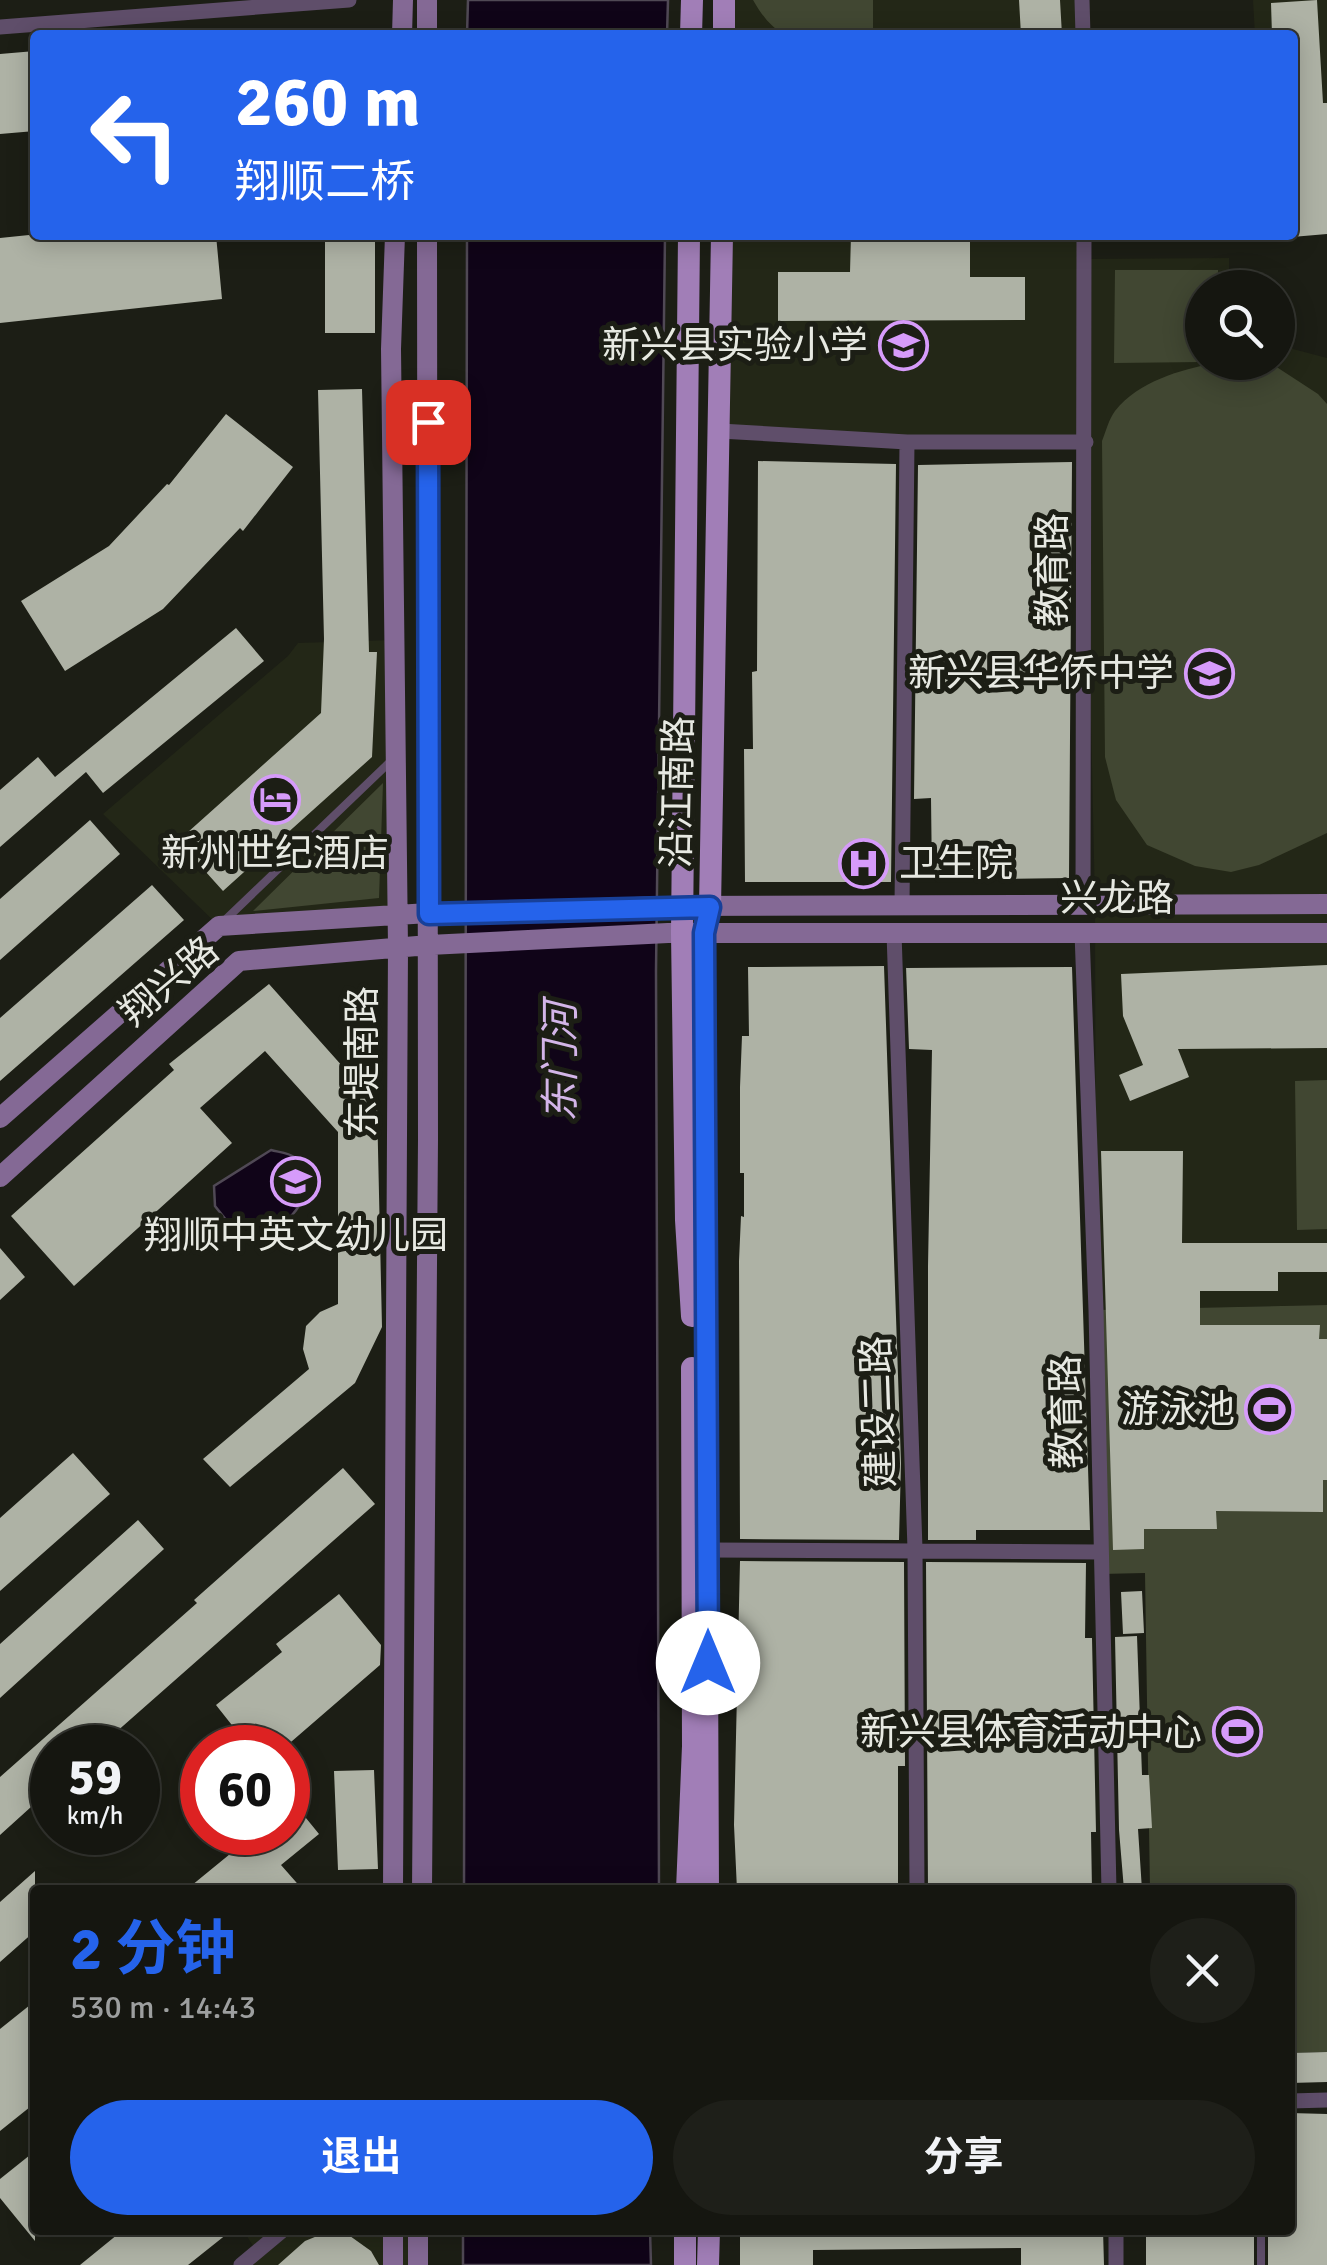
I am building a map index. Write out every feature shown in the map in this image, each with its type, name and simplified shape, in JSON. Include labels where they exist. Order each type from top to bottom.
[{"type":"main road","points":[[402,30],[403,0]]},
{"type":"main road","points":[[427,0],[427,30]]},
{"type":"main road","points":[[692,0],[692,30]]},
{"type":"main road","points":[[724,0],[724,30]]},
{"type":"main road","name":"东堤南路","points":[[393,1885],[398,947],[392,349],[395,240]]},
{"type":"main road","name":"东堤南路","points":[[422,1885],[429,945],[428,240]]},
{"type":"main road","name":"沿江南路","points":[[689,240],[675,906],[685,933],[709,1550],[708,1885]]},
{"type":"main road","name":"沿江南路","points":[[687,1885],[693,1746],[692,1295],[686,1220],[685,933],[710,907],[722,240]]},
{"type":"main road","name":"兴龙路","points":[[429,914],[675,906],[1327,904]]},
{"type":"main road","name":"翔兴路","points":[[0,1118],[219,926],[429,914]]},
{"type":"main road","name":"兴龙路","points":[[429,945],[685,933],[1327,933]]},
{"type":"main road","name":"翔兴路","points":[[0,1177],[239,961],[429,945]]},
{"type":"main road","points":[[392,2235],[393,2265]]},
{"type":"main road","points":[[418,2235],[418,2265]]},
{"type":"main road","points":[[685,2235],[685,2265]]},
{"type":"main road","points":[[708,2265],[709,2235]]},
{"type":"street","points":[[0,28],[348,0]]},
{"type":"street","points":[[1082,0],[1083,30]]},
{"type":"street","name":"教育路","points":[[1083,905],[1084,240]]},
{"type":"street","points":[[720,431],[907,442],[1086,442]]},
{"type":"street","points":[[902,906],[907,442]]},
{"type":"street","name":"建设二路","points":[[894,932],[915,1549],[916,1885]]},
{"type":"street","name":"教育路","points":[[1082,933],[1096,1310],[1109,1885]]},
{"type":"street","points":[[709,1550],[1101,1552]]},
{"type":"street","points":[[1295,2101],[1327,2100]]},
{"type":"street","points":[[242,2265],[277,2235]]},
{"type":"street","points":[[1116,2235],[1116,2265]]},
{"type":"lane","points":[[219,926],[396,756]]},
{"type":"lane","points":[[1260,2235],[1261,2265]]},
{"type":"shaded area","points":[[724,0],[1082,0],[1083,30],[724,30]]},
{"type":"shaded area","points":[[753,0],[873,0],[873,30],[778,30]]},
{"type":"shaded area","points":[[1253,0],[1327,0],[1327,137],[1298,52],[1298,30],[1255,30]]},
{"type":"shaded area","name":"新兴县华侨中学","points":[[722,240],[1084,240],[1085,259],[1229,258],[1229,270],[1185,270],[1185,380],[1295,380],[1295,350],[1327,358],[1327,1305],[1096,1310],[1095,904],[1085,442],[720,431]]},
{"type":"shaded area","points":[[1115,270],[1185,270],[1185,362],[1114,363]]},
{"type":"shaded area","points":[[1185,370],[1185,380],[1295,379],[1327,404],[1327,833],[1259,865],[1231,872],[1195,866],[1147,845],[1116,800],[1105,757],[1102,441],[1109,421],[1125,401],[1148,384]]},
{"type":"shaded area","points":[[395,640],[396,915],[219,926],[103,814],[288,656],[298,643]]},
{"type":"shaded area","points":[[383,783],[379,898],[253,911]]},
{"type":"shaded area","points":[[1327,1080],[1327,1229],[1297,1230],[1295,1081]]},
{"type":"shaded area","name":"新兴县体育活动中心","points":[[1327,1305],[1327,2052],[1295,2053],[1295,1885],[1150,1885],[1145,1573],[1101,1574],[1096,1310]]},
{"type":"shaded area","points":[[246,2235],[418,2235],[418,2265],[242,2265],[257,2252]]},
{"type":"water","points":[[468,0],[668,0],[667,30],[467,30]]},
{"type":"water","name":"东门河","points":[[467,240],[665,240],[656,971],[659,1885],[464,1885]]},
{"type":"water","points":[[271,1150],[292,1156],[303,1168],[305,1192],[300,1204],[270,1231],[255,1234],[234,1230],[215,1206],[214,1186]]},
{"type":"water","points":[[463,2235],[650,2235],[651,2265],[463,2265]]},
{"type":"building","points":[[1019,0],[1060,0],[1062,30],[1021,30]]},
{"type":"building","points":[[1317,0],[1323,103],[1327,103],[1327,234],[1298,236],[1298,30],[1272,30],[1271,3]]},
{"type":"building","points":[[30,51],[30,131],[0,134],[0,54]]},
{"type":"building","points":[[30,235],[30,240],[216,240],[222,299],[0,323],[0,238]]},
{"type":"building","points":[[325,240],[375,240],[375,333],[325,333]]},
{"type":"building","points":[[851,240],[970,240],[970,277],[1025,277],[1025,320],[778,321],[778,272],[850,272]]},
{"type":"building","name":"新州世纪酒店","points":[[362,389],[369,652],[377,652],[372,757],[223,891],[178,841],[321,713],[324,639],[318,390]]},
{"type":"building","points":[[226,414],[293,467],[243,531],[240,528],[163,609],[65,671],[21,601],[109,546],[169,485]]},
{"type":"building","points":[[758,461],[896,464],[891,882],[745,882],[744,749],[753,749],[752,672],[757,671]]},
{"type":"building","points":[[1072,462],[1069,878],[932,880],[931,798],[914,799],[918,465]]},
{"type":"building","points":[[236,628],[264,661],[103,793],[86,772],[0,847],[0,790],[38,757],[55,777]]},
{"type":"building","points":[[90,820],[120,854],[0,960],[0,899]]},
{"type":"building","points":[[152,885],[184,920],[0,1081],[0,1018]]},
{"type":"building","points":[[1327,965],[1327,1048],[1178,1049],[1189,1077],[1130,1101],[1119,1075],[1143,1065],[1123,1016],[1121,974]]},
{"type":"building","points":[[884,966],[901,1463],[899,1540],[740,1539],[739,1261],[744,1173],[740,1173],[740,1087],[742,1036],[749,1036],[748,967]]},
{"type":"building","points":[[1072,967],[1090,1530],[976,1530],[976,1540],[928,1540],[932,1050],[909,1049],[906,968]]},
{"type":"building","points":[[269,984],[377,1105],[382,1327],[355,1383],[230,1487],[203,1459],[309,1369],[303,1349],[306,1326],[320,1312],[338,1304],[338,1132],[265,1051],[200,1108],[232,1143],[74,1286],[11,1216],[174,1070],[169,1064]]},
{"type":"building","points":[[1101,1151],[1183,1151],[1182,1243],[1327,1243],[1327,1272],[1278,1272],[1278,1291],[1200,1291],[1200,1325],[1320,1325],[1319,1339],[1327,1339],[1327,1480],[1323,1480],[1323,1512],[1216,1511],[1217,1529],[1144,1529],[1144,1549],[1113,1550]]},
{"type":"building","points":[[0,1248],[25,1277],[0,1300]]},
{"type":"building","points":[[73,1453],[110,1494],[0,1591],[0,1518]]},
{"type":"building","points":[[343,1468],[375,1504],[124,1725],[59,1725],[197,1603],[194,1600]]},
{"type":"building","points":[[138,1520],[164,1549],[0,1698],[0,1644]]},
{"type":"building","points":[[740,1561],[904,1562],[905,1766],[898,1766],[898,1885],[737,1885],[734,1825]]},
{"type":"building","points":[[926,1562],[1086,1563],[1085,1638],[1092,1638],[1096,1832],[1091,1832],[1092,1885],[928,1885]]},
{"type":"building","points":[[1142,1591],[1144,1633],[1123,1634],[1121,1592]]},
{"type":"building","points":[[339,1594],[381,1645],[380,1665],[310,1726],[232,1725],[216,1705],[282,1652],[276,1644]]},
{"type":"building","points":[[1137,1636],[1142,1775],[1149,1775],[1152,1828],[1138,1829],[1142,1885],[1124,1885],[1115,1637]]},
{"type":"building","points":[[30,1751],[30,1808],[0,1835],[0,1777]]},
{"type":"building","points":[[374,1770],[378,1869],[338,1870],[334,1771]]},
{"type":"building","points":[[310,1823],[319,1834],[310,1841]]},
{"type":"building","points":[[229,1855],[293,1855],[281,1865],[299,1885],[192,1885]]},
{"type":"building","points":[[35,1871],[35,1885],[30,1885],[30,1935],[0,1962],[0,1902]]},
{"type":"building","points":[[30,2005],[30,2107],[0,2131],[0,2029]]},
{"type":"building","points":[[1327,2052],[1327,2082],[1295,2083],[1295,2053]]},
{"type":"building","points":[[1295,2113],[1327,2114],[1327,2265],[1268,2265],[1268,2235],[1295,2235]]},
{"type":"building","points":[[30,2155],[30,2235],[0,2198],[0,2179]]},
{"type":"building","points":[[117,2235],[226,2235],[188,2265],[80,2265]]},
{"type":"building","points":[[320,2235],[350,2236],[371,2251],[379,2265],[278,2265],[305,2241]]},
{"type":"building","points":[[740,2235],[1103,2235],[1104,2265],[1021,2265],[1021,2248],[813,2250],[813,2265],[740,2265]]},
{"type":"building","points":[[1146,2235],[1254,2235],[1254,2265],[1146,2265]]},
{"type":"place","name":"新兴县实验小学","points":[[903,345]]},
{"type":"place","name":"新兴县华侨中学","points":[[1209,673]]},
{"type":"place","name":"新州世纪酒店","points":[[275,799]]},
{"type":"place","name":"卫生院","points":[[864,863]]},
{"type":"place","name":"翔顺中英文幼儿园","points":[[296,1181]]},
{"type":"place","name":"游泳池","points":[[1270,1409]]},
{"type":"place","name":"新兴县体育活动中心","points":[[1237,1732]]},
{"type":"route","points":[[428,422],[429,914],[710,907],[704,933],[708,1663]]}]
